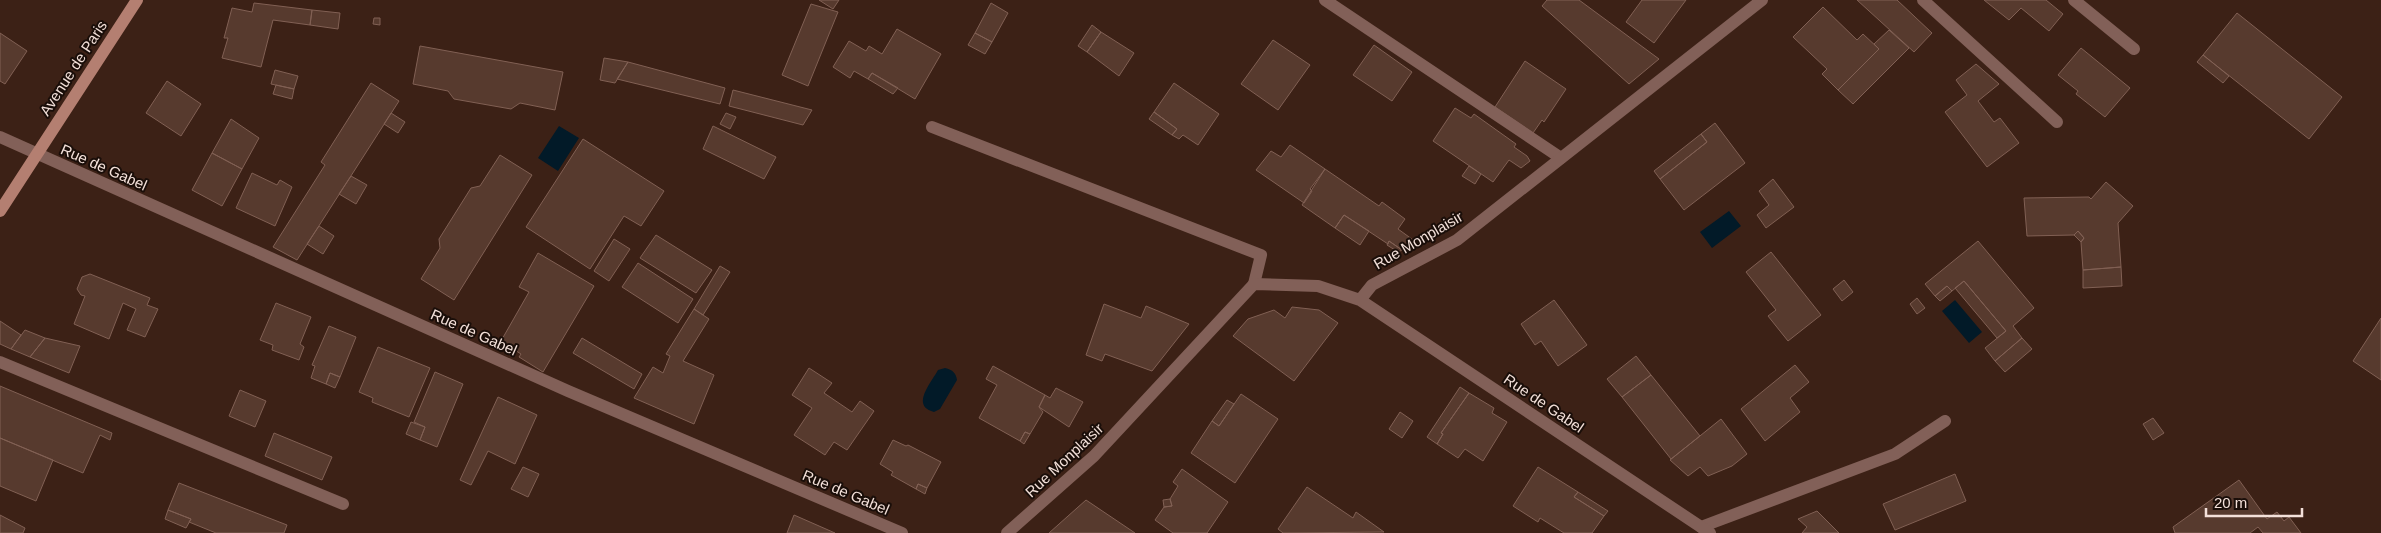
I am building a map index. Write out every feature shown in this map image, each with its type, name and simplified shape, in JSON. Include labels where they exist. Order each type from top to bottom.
[{"type":"main road","name":"Avenue de Paris","points":[[0,211],[137,0]]},
{"type":"street","points":[[1325,0],[1561,158]]},
{"type":"street","name":"Rue Monplaisir","points":[[1360,300],[1372,285],[1457,240],[1762,0]]},
{"type":"street","points":[[1923,0],[2057,122]]},
{"type":"street","points":[[2074,0],[2134,49]]},
{"type":"street","points":[[932,127],[1261,255],[1254,284],[1318,286],[1360,300]]},
{"type":"street","name":"Rue de Gabel","points":[[0,137],[568,391],[902,533]]},
{"type":"street","name":"Rue Monplaisir","points":[[1007,533],[1094,456],[1254,284]]},
{"type":"street","name":"Rue de Gabel","points":[[1360,300],[1706,530]]},
{"type":"street","points":[[0,362],[343,504]]},
{"type":"street","points":[[1706,530],[1895,454],[1946,420]]},
{"type":"water","points":[[559,126],[579,138],[558,171],[538,158]]},
{"type":"water","points":[[1729,211],[1741,226],[1712,248],[1700,232]]},
{"type":"water","points":[[1955,300],[1982,332],[1969,343],[1942,311]]},
{"type":"water","points":[[945,368],[954,372],[957,380],[940,409],[934,412],[927,409],[924,405],[924,394],[938,370]]},
{"type":"building","points":[[819,0],[839,0],[833,9]]},
{"type":"building","points":[[1547,0],[1579,0],[1659,59],[1629,84],[1542,6]]},
{"type":"building","points":[[1642,0],[1686,0],[1654,43],[1626,22]]},
{"type":"building","points":[[1857,0],[1897,0],[1932,33],[1914,52]]},
{"type":"building","points":[[1984,0],[2046,0],[2063,14],[2049,31],[2021,8],[2009,20]]},
{"type":"building","points":[[254,3],[312,10],[310,25],[273,20],[261,67],[222,58],[228,38],[224,38],[232,8],[252,12]]},
{"type":"building","points":[[991,3],[1008,13],[992,42],[975,33]]},
{"type":"building","points":[[811,4],[838,12],[808,86],[782,75]]},
{"type":"building","points":[[1823,7],[1857,40],[1863,34],[1879,49],[1838,90],[1822,74],[1827,69],[1793,37]]},
{"type":"building","points":[[312,10],[340,13],[338,29],[310,25]]},
{"type":"building","points":[[2237,13],[2342,97],[2309,139],[2203,55]]},
{"type":"building","points":[[374,18],[380,18],[380,25],[373,24]]},
{"type":"building","points":[[1092,25],[1101,32],[1087,52],[1078,46]]},
{"type":"building","points":[[897,29],[941,54],[915,99],[872,73],[868,79],[854,71],[850,78],[833,67],[849,41],[866,51],[869,46],[882,54]]},
{"type":"building","points":[[1889,30],[1909,48],[1853,104],[1838,90],[1879,49],[1874,44]]},
{"type":"building","points":[[1101,32],[1134,53],[1119,76],[1087,52]]},
{"type":"building","points":[[0,33],[27,51],[5,84],[0,81]]},
{"type":"building","points":[[975,33],[992,42],[985,54],[968,45]]},
{"type":"building","points":[[1273,40],[1310,65],[1278,110],[1241,84]]},
{"type":"building","points":[[1374,45],[1412,72],[1392,101],[1353,75]]},
{"type":"building","points":[[420,46],[563,72],[555,110],[520,103],[511,109],[454,99],[448,91],[413,84]]},
{"type":"building","points":[[2081,48],[2130,88],[2105,117],[2076,94],[2078,91],[2058,75]]},
{"type":"building","points":[[2203,55],[2229,76],[2223,83],[2197,62]]},
{"type":"building","points":[[604,58],[628,62],[615,83],[600,80]]},
{"type":"building","points":[[1525,61],[1566,89],[1544,122],[1542,120],[1533,133],[1495,107]]},
{"type":"building","points":[[628,62],[725,88],[720,104],[617,79]]},
{"type":"building","points":[[1976,64],[1999,84],[1978,101],[1994,122],[2000,118],[2019,143],[1987,167],[1945,112],[1967,95],[1956,80]]},
{"type":"building","points":[[275,70],[298,76],[294,89],[271,84]]},
{"type":"building","points":[[872,73],[898,88],[893,94],[868,79]]},
{"type":"building","points":[[167,81],[201,104],[181,136],[146,113]]},
{"type":"building","points":[[371,83],[399,101],[297,260],[273,247],[325,165],[321,162]]},
{"type":"building","points":[[1174,83],[1219,114],[1198,145],[1183,135],[1179,139],[1172,135],[1177,129],[1154,112]]},
{"type":"building","points":[[276,85],[294,89],[292,99],[273,94]]},
{"type":"building","points":[[733,90],[812,110],[803,125],[729,106]]},
{"type":"building","points":[[1455,108],[1471,118],[1474,114],[1516,144],[1514,147],[1527,156],[1530,161],[1521,168],[1509,160],[1493,182],[1433,141]]},
{"type":"building","points":[[1154,112],[1177,129],[1172,135],[1149,119]]},
{"type":"building","points":[[391,113],[405,122],[398,133],[384,124]]},
{"type":"building","points":[[726,113],[736,117],[730,129],[720,124]]},
{"type":"building","points":[[231,119],[259,138],[242,169],[212,153]]},
{"type":"building","points":[[1715,123],[1745,163],[1684,210],[1660,179],[1707,142],[1701,134]]},
{"type":"building","points":[[713,126],[776,157],[764,179],[703,149]]},
{"type":"building","points":[[1701,134],[1707,142],[1660,179],[1654,171]]},
{"type":"building","points":[[583,139],[664,191],[641,226],[624,216],[590,269],[526,227]]},
{"type":"building","points":[[1290,145],[1325,169],[1310,189],[1312,191],[1304,203],[1256,170],[1271,151],[1281,157]]},
{"type":"building","points":[[212,153],[242,169],[222,206],[192,190]]},
{"type":"building","points":[[500,155],[532,175],[454,300],[421,279],[440,248],[439,239],[471,188],[480,186]]},
{"type":"building","points":[[1469,166],[1481,174],[1475,184],[1462,176]]},
{"type":"building","points":[[1325,169],[1379,206],[1382,202],[1405,219],[1398,229],[1416,242],[1402,250],[1389,241],[1388,244],[1344,215],[1335,228],[1302,205]]},
{"type":"building","points":[[252,173],[277,185],[280,180],[292,187],[275,226],[236,208]]},
{"type":"building","points":[[351,176],[367,185],[356,204],[339,194]]},
{"type":"building","points":[[1773,179],[1794,207],[1766,228],[1757,215],[1769,205],[1759,191]]},
{"type":"building","points":[[2106,182],[2133,206],[2118,223],[2121,267],[2083,270],[2081,242],[2084,238],[2078,231],[2074,235],[2027,236],[2024,198],[2089,197],[2091,199]]},
{"type":"building","points":[[1344,215],[1369,231],[1360,245],[1335,228]]},
{"type":"building","points":[[319,226],[334,236],[323,254],[307,244]]},
{"type":"building","points":[[2078,231],[2084,238],[2081,242],[2074,235]]},
{"type":"building","points":[[656,235],[712,270],[696,293],[640,258]]},
{"type":"building","points":[[614,239],[630,249],[609,281],[594,271]]},
{"type":"building","points":[[1389,241],[1402,250],[1398,252],[1387,245]]},
{"type":"building","points":[[1978,241],[2034,308],[2013,326],[2022,338],[1995,361],[1985,348],[2006,331],[1964,281],[1952,291],[1947,286],[1935,296],[1925,284]]},
{"type":"building","points":[[1771,252],[1821,315],[1788,341],[1768,316],[1776,310],[1746,272]]},
{"type":"building","points":[[538,253],[594,286],[543,372],[519,357],[521,354],[501,341],[529,292],[519,287]]},
{"type":"building","points":[[638,263],[693,299],[678,323],[622,287]]},
{"type":"building","points":[[720,266],[730,272],[703,315],[694,309]]},
{"type":"building","points":[[2121,267],[2122,286],[2083,288],[2083,270]]},
{"type":"building","points":[[90,274],[150,298],[147,305],[158,309],[145,337],[127,330],[136,309],[123,303],[109,339],[74,324],[85,296],[81,295],[77,289],[82,277]]},
{"type":"building","points":[[1844,280],[1853,292],[1842,301],[1833,289]]},
{"type":"building","points":[[1964,281],[2006,331],[1997,338],[1955,288]]},
{"type":"building","points":[[1947,286],[1952,291],[1940,301],[1935,296]]},
{"type":"building","points":[[1917,298],[1925,308],[1917,314],[1910,304]]},
{"type":"building","points":[[1554,300],[1587,345],[1558,366],[1541,341],[1535,345],[1521,324]]},
{"type":"building","points":[[276,303],[311,317],[300,344],[304,347],[299,360],[272,350],[273,345],[260,340]]},
{"type":"building","points":[[1104,304],[1141,318],[1146,306],[1189,324],[1152,371],[1105,354],[1102,361],[1086,355]]},
{"type":"building","points":[[1292,307],[1319,310],[1338,323],[1294,381],[1233,336],[1248,319],[1274,310],[1285,318]]},
{"type":"building","points":[[694,309],[709,319],[683,361],[714,375],[694,424],[634,398],[653,367],[663,373],[670,356],[666,354]]},
{"type":"building","points":[[2381,318],[2381,380],[2353,361]]},
{"type":"building","points":[[0,321],[21,335],[11,349],[0,344]]},
{"type":"building","points":[[329,326],[356,337],[340,377],[330,373],[326,384],[311,378],[315,366],[312,365]]},
{"type":"building","points":[[25,330],[45,338],[30,357],[11,349]]},
{"type":"building","points":[[45,338],[80,346],[69,373],[30,357]]},
{"type":"building","points":[[582,338],[642,374],[634,389],[573,353]]},
{"type":"building","points":[[2022,338],[2032,349],[2005,372],[1995,361]]},
{"type":"building","points":[[378,347],[430,368],[409,417],[372,402],[373,398],[359,392]]},
{"type":"building","points":[[1636,356],[1651,375],[1622,397],[1607,379]]},
{"type":"building","points":[[1795,365],[1809,382],[1790,398],[1800,412],[1765,441],[1741,409]]},
{"type":"building","points":[[993,366],[1045,395],[1039,407],[1043,412],[1030,434],[1025,432],[1020,441],[979,418],[997,385],[986,379]]},
{"type":"building","points":[[809,368],[832,383],[824,393],[852,412],[860,401],[874,411],[847,450],[834,442],[825,455],[794,435],[812,408],[792,395]]},
{"type":"building","points":[[435,372],[463,384],[437,447],[420,440],[425,427],[414,422]]},
{"type":"building","points":[[330,373],[340,377],[335,388],[326,384]]},
{"type":"building","points":[[1651,375],[1700,436],[1671,459],[1622,397]]},
{"type":"building","points":[[0,386],[112,433],[110,440],[100,435],[83,473],[0,438]]},
{"type":"building","points":[[1460,387],[1469,393],[1441,433],[1443,434],[1437,444],[1427,437]]},
{"type":"building","points":[[1056,388],[1083,402],[1069,427],[1039,407],[1045,395],[1050,398]]},
{"type":"building","points":[[240,390],[266,401],[255,427],[229,416]]},
{"type":"building","points":[[1469,393],[1494,408],[1492,413],[1507,422],[1483,461],[1465,449],[1458,458],[1437,444],[1443,434],[1441,433]]},
{"type":"building","points":[[1241,394],[1278,419],[1235,483],[1191,453],[1212,421],[1219,426]]},
{"type":"building","points":[[498,397],[537,415],[515,464],[488,451],[471,485],[460,480]]},
{"type":"building","points":[[1227,400],[1234,404],[1219,426],[1212,421]]},
{"type":"building","points":[[1400,412],[1413,421],[1402,438],[1389,429]]},
{"type":"building","points":[[2153,418],[2164,433],[2153,440],[2143,424]]},
{"type":"building","points":[[1721,419],[1747,454],[1732,466],[1708,476],[1700,467],[1688,476],[1670,460]]},
{"type":"building","points":[[411,422],[425,427],[420,440],[406,434]]},
{"type":"building","points":[[1025,432],[1030,434],[1024,444],[1020,441]]},
{"type":"building","points":[[274,433],[332,457],[322,480],[265,456]]},
{"type":"building","points":[[0,438],[53,460],[36,501],[0,486]]},
{"type":"building","points":[[893,440],[906,446],[908,445],[941,462],[927,488],[918,484],[916,489],[891,475],[893,472],[880,464]]},
{"type":"building","points":[[523,467],[539,474],[528,497],[511,489]]},
{"type":"building","points":[[1538,467],[1578,492],[1574,497],[1604,516],[1592,533],[1564,533],[1540,518],[1538,522],[1513,506]]},
{"type":"building","points":[[1182,469],[1228,502],[1207,533],[1173,533],[1155,520],[1164,507],[1172,506],[1170,499],[1178,486],[1173,482]]},
{"type":"building","points":[[1955,474],[1966,501],[1895,530],[1883,504]]},
{"type":"building","points":[[2239,480],[2267,519],[2277,512],[2284,521],[2289,517],[2301,533],[2263,533],[2258,527],[2250,533],[2175,533],[2173,527]]},
{"type":"building","points":[[179,483],[287,525],[284,533],[216,533],[189,522],[191,519],[168,510]]},
{"type":"building","points":[[918,484],[927,488],[925,494],[916,489]]},
{"type":"building","points":[[1307,487],[1353,518],[1356,512],[1384,532],[1283,533],[1278,529]]},
{"type":"building","points":[[1578,492],[1608,511],[1604,516],[1574,497]]},
{"type":"building","points":[[1170,499],[1172,506],[1164,507],[1163,500]]},
{"type":"building","points":[[1086,500],[1135,533],[1049,533]]},
{"type":"building","points":[[168,510],[191,519],[186,528],[165,519]]},
{"type":"building","points":[[1817,511],[1839,533],[1802,533],[1807,527],[1798,519]]},
{"type":"building","points":[[0,515],[25,528],[23,533],[0,533]]},
{"type":"building","points":[[794,515],[835,533],[787,533]]}]
